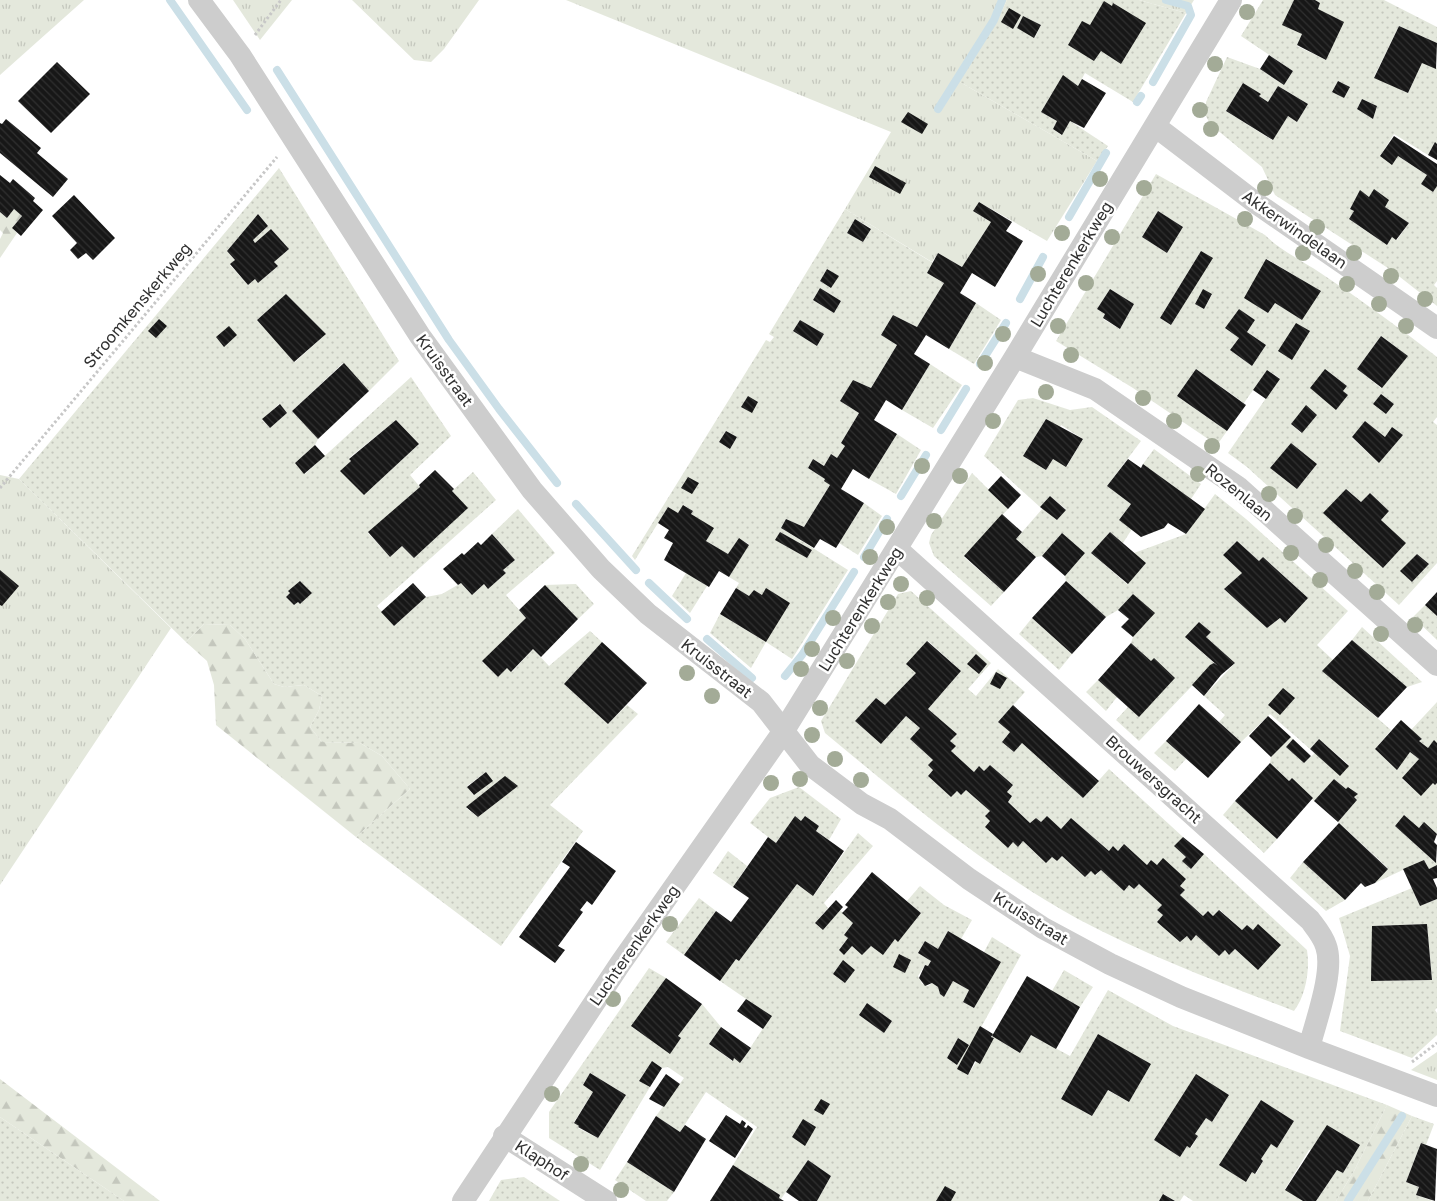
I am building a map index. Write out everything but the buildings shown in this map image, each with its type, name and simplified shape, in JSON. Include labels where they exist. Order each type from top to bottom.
[{"type":"street","name":"Kruisstraat","points":[[199,0],[240,55],[292,139],[420,336],[532,490],[601,569],[648,614],[761,702],[810,765],[862,804],[890,819],[969,879],[1043,928],[1110,964],[1181,997],[1437,1096]]},
{"type":"street","name":"Luchterenkerkweg","points":[[463,1201],[504,1136],[620,964],[783,732],[898,549],[1231,0]]},
{"type":"street","name":"Akkerwindelaan","points":[[1155,126],[1256,203],[1437,328]]},
{"type":"street","name":"Rozenlaan","points":[[1015,357],[1095,388],[1238,487],[1437,665]]},
{"type":"street","name":"Brouwersgracht","points":[[898,549],[1310,920],[1321,934],[1328,958],[1326,977],[1309,1048]]},
{"type":"street","name":"Klaphof","points":[[504,1136],[606,1201]]},
{"type":"path","points":[[240,55],[282,0]]},
{"type":"path","name":"Stroomkenskerkweg","points":[[0,488],[292,139]]},
{"type":"green space","points":[[0,0],[84,0],[0,75]]},
{"type":"green space","points":[[233,0],[292,0],[260,40]]},
{"type":"green space","points":[[352,0],[479,0],[444,49],[431,62],[414,60]]},
{"type":"green space","points":[[566,0],[1007,0],[997,21],[953,78],[1097,161],[1047,241],[979,202],[973,211],[991,222],[962,267],[938,253],[932,262],[845,209],[891,132]]},
{"type":"green space","points":[[1007,0],[1139,0],[1186,13],[1133,102],[1085,73],[1078,86],[1063,76],[1041,112],[1057,121],[1053,129],[1061,135],[1070,121],[1108,146],[1097,161],[953,78],[997,21]],"holes":[[[1023,16],[1041,25],[1035,37],[1017,28]]]},
{"type":"green space","points":[[1139,0],[1194,0],[1186,13]]},
{"type":"green space","points":[[1263,0],[1294,0],[1283,25],[1302,34],[1297,46],[1326,60],[1318,9],[1320,3],[1315,0],[1384,0],[1437,27],[1437,43],[1399,26],[1374,77],[1408,93],[1422,63],[1437,68],[1437,144],[1435,143],[1428,155],[1394,134],[1380,156],[1398,156],[1427,175],[1421,184],[1433,192],[1437,186],[1437,281],[1434,285],[1437,288],[1437,306],[1391,270],[1275,195],[1262,167],[1210,124],[1205,114],[1206,102],[1227,57],[1260,69],[1284,85],[1293,71],[1241,36]],"holes":[[[1338,81],[1350,87],[1344,98],[1332,92]],[[1243,83],[1260,94],[1259,96],[1268,102],[1278,86],[1308,104],[1297,122],[1288,116],[1272,140],[1226,111]],[[1362,99],[1377,106],[1373,119],[1357,109]],[[1360,191],[1409,223],[1397,240],[1392,237],[1387,245],[1349,219],[1354,211],[1350,209]]]},
{"type":"green space","points":[[279,168],[399,361],[369,391],[343,363],[292,411],[318,439],[315,445],[295,463],[305,474],[411,377],[451,436],[410,475],[420,487],[368,533],[390,557],[402,546],[414,558],[467,508],[452,491],[473,472],[496,500],[377,606],[394,626],[426,597],[442,594],[461,583],[472,595],[484,584],[488,589],[506,573],[503,570],[515,560],[492,534],[518,509],[555,553],[506,595],[526,618],[482,662],[498,677],[507,668],[512,672],[533,649],[549,666],[590,631],[602,642],[564,684],[608,724],[627,705],[638,714],[550,805],[583,831],[501,946],[356,837],[410,789],[382,756],[360,743],[322,742],[310,727],[319,710],[322,696],[304,685],[284,687],[274,684],[245,639],[230,625],[204,624],[186,642],[19,479]],"holes":[[[258,214],[268,226],[253,240],[255,243],[271,229],[289,249],[274,262],[278,266],[258,283],[255,279],[248,285],[230,265],[235,260],[227,251]],[[286,294],[326,334],[295,362],[257,320]],[[279,404],[287,413],[270,428],[262,420]],[[396,420],[419,444],[364,495],[341,471],[351,461],[349,458]],[[300,581],[311,593],[300,604],[298,602],[294,605],[286,597],[290,593],[289,591]],[[486,772],[492,781],[473,795],[467,786]],[[504,777],[517,786],[478,817],[466,808]]]},
{"type":"green space","points":[[1156,174],[1265,235],[1285,251],[1366,304],[1437,357],[1437,417],[1433,422],[1437,425],[1437,563],[1399,605],[1247,467],[1228,453],[1280,378],[1267,370],[1244,403],[1196,369],[1177,396],[1227,431],[1217,445],[1133,388],[1056,341]],"holes":[[[1158,211],[1183,227],[1167,253],[1142,237]],[[1201,251],[1212,258],[1171,325],[1160,318]],[[1267,259],[1320,291],[1302,319],[1275,303],[1268,313],[1245,298]],[[1110,289],[1134,304],[1120,329],[1103,319],[1105,314],[1097,309]],[[1203,289],[1212,295],[1204,309],[1195,304]],[[1239,309],[1255,320],[1247,332],[1266,345],[1252,366],[1230,350],[1239,338],[1225,328]],[[1381,336],[1408,356],[1381,388],[1357,369]],[[1325,369],[1347,386],[1343,391],[1348,395],[1336,410]],[[1381,394],[1394,404],[1386,414],[1373,404]],[[1306,406],[1317,415],[1301,433],[1291,424]],[[1365,421],[1385,437],[1392,427],[1403,435],[1379,463],[1352,438]],[[1291,443],[1317,464],[1297,489],[1270,468]],[[1346,489],[1361,502],[1370,493],[1389,511],[1381,520],[1405,543],[1383,568],[1324,513]],[[1417,554],[1429,564],[1412,582],[1401,571]]]},
{"type":"green space","points":[[14,209],[22,216],[12,228],[17,233],[0,258],[0,239],[3,233],[0,230],[0,212],[7,218]]},
{"type":"green space","points":[[845,209],[933,263],[927,273],[944,283],[917,327],[893,315],[881,335],[897,345],[871,388],[853,380],[840,401],[859,413],[841,443],[845,446],[837,458],[831,454],[824,466],[813,459],[808,468],[825,479],[830,485],[804,527],[786,519],[781,528],[848,570],[792,659],[766,642],[762,595],[754,590],[749,596],[736,588],[739,583],[729,577],[749,544],[739,539],[728,554],[706,541],[691,514],[693,511],[684,505],[678,513],[668,507],[635,560],[632,556],[766,340],[770,342],[774,337],[769,334]],"holes":[[[855,219],[871,228],[863,242],[847,233]],[[827,269],[838,276],[831,288],[820,281]],[[820,288],[841,301],[834,313],[813,300]],[[800,320],[824,334],[817,346],[793,331]],[[726,431],[737,437],[730,449],[719,442]],[[780,532],[812,550],[807,558],[776,540]]]},
{"type":"green space","points":[[976,303],[1001,320],[974,364],[949,349]]},
{"type":"green space","points":[[930,364],[962,385],[933,428],[902,410]]},
{"type":"green space","points":[[1033,398],[1070,410],[1092,407],[1141,441],[1107,486],[1131,504],[1119,520],[1132,529],[1123,543],[1110,532],[1091,553],[1127,584],[1146,563],[1134,553],[1186,534],[1215,494],[1246,519],[1348,611],[1317,645],[1333,660],[1323,671],[1391,730],[1375,749],[1396,769],[1410,752],[1419,759],[1402,779],[1421,795],[1433,783],[1437,783],[1437,834],[1424,823],[1419,828],[1404,815],[1395,826],[1435,862],[1437,861],[1437,866],[1429,869],[1424,860],[1375,883],[1388,868],[1338,822],[1357,800],[1354,797],[1357,794],[1349,787],[1346,789],[1334,779],[1314,801],[1292,778],[1289,781],[1270,763],[1271,757],[1291,737],[1293,739],[1286,747],[1304,763],[1315,753],[1349,765],[1319,739],[1310,749],[1270,714],[1241,742],[1219,722],[1225,715],[1204,696],[1235,663],[1206,637],[1211,632],[1199,622],[1186,638],[1214,663],[1139,741],[1116,720],[1128,707],[1139,717],[1151,661],[1131,643],[1133,637],[1154,613],[1133,594],[1118,610],[1106,617],[1066,581],[1065,576],[1085,553],[1062,533],[1042,556],[1036,557],[1016,539],[1043,508],[1057,520],[1066,509],[1050,496],[1040,507],[984,456],[1018,400]],"holes":[[[1046,419],[1060,428],[1061,425],[1083,439],[1067,466],[1053,459],[1046,470],[1023,456]],[[1237,541],[1259,561],[1263,557],[1308,598],[1285,623],[1280,618],[1267,628],[1224,589],[1242,573],[1223,555]]]},
{"type":"green space","points":[[897,434],[921,450],[896,494],[869,479]]},
{"type":"green space","points":[[1154,449],[1201,484],[1191,499],[1143,464]]},
{"type":"green space","points":[[972,473],[1008,509],[964,557],[1004,592],[991,606],[934,556],[929,543],[931,535]]},
{"type":"green space","points":[[0,475],[19,479],[171,628],[0,885]]},
{"type":"green space","points":[[864,503],[882,516],[858,555],[839,543]]},
{"type":"green space","points":[[686,573],[707,586],[690,613],[672,596]]},
{"type":"green space","points":[[576,584],[594,604],[578,619],[545,585]]},
{"type":"green space","points":[[911,591],[991,663],[968,689],[976,696],[998,669],[1025,692],[998,722],[1010,732],[1002,742],[1014,752],[1022,743],[1083,798],[1109,769],[1183,837],[1175,846],[1186,857],[1183,861],[1191,869],[1204,854],[1307,950],[1306,982],[1302,998],[1294,1011],[1131,945],[1078,919],[1044,899],[947,832],[825,733],[821,721],[898,594]],"holes":[[[928,641],[961,671],[928,709],[957,734],[950,741],[955,746],[951,751],[974,772],[979,766],[984,771],[990,765],[1013,785],[1007,792],[1012,796],[1008,802],[1030,823],[1036,818],[1041,822],[1047,816],[1061,829],[1071,818],[1109,851],[1113,846],[1118,851],[1124,844],[1147,865],[1151,860],[1157,865],[1163,859],[1186,879],[1180,886],[1185,890],[1180,895],[1203,916],[1208,911],[1213,916],[1220,910],[1242,930],[1247,925],[1253,930],[1258,925],[1280,945],[1258,970],[1235,949],[1229,955],[1225,950],[1219,956],[1196,935],[1191,940],[1187,936],[1180,942],[1157,922],[1163,915],[1157,910],[1162,905],[1139,884],[1134,889],[1129,885],[1124,891],[1101,870],[1096,875],[1091,871],[1085,877],[1062,856],[1057,861],[1052,857],[1046,863],[1023,841],[1018,846],[1013,842],[1008,848],[985,827],[990,821],[985,816],[990,811],[966,790],[961,795],[957,791],[951,797],[928,776],[933,770],[929,765],[933,760],[910,739],[920,728],[906,716],[881,744],[855,721],[876,698],[885,705],[916,673]]]},
{"type":"green space","points":[[1425,605],[1437,616],[1437,640],[1413,617]]},
{"type":"green space","points":[[720,614],[766,642],[751,668],[710,633]]},
{"type":"green space","points":[[1032,618],[1072,654],[1059,670],[1019,634]]},
{"type":"green space","points":[[204,624],[230,625],[245,639],[274,684],[284,687],[304,685],[322,696],[319,710],[310,727],[322,742],[360,743],[382,756],[410,789],[356,837],[216,725],[214,685],[207,661],[186,642]]},
{"type":"green space","points":[[1362,627],[1422,682],[1407,687],[1352,640]]},
{"type":"green space","points":[[1098,680],[1117,697],[1106,711],[1086,692]]},
{"type":"green space","points":[[1437,702],[1437,743],[1434,741],[1428,748],[1419,741],[1422,739],[1411,730]]},
{"type":"green space","points":[[1166,741],[1186,759],[1175,771],[1154,753]]},
{"type":"green space","points":[[799,787],[841,819],[829,840],[816,831],[819,826],[805,816],[801,821],[795,816],[776,843],[750,823],[770,798]]},
{"type":"green space","points":[[1235,801],[1277,839],[1264,853],[1223,815]]},
{"type":"green space","points":[[858,833],[873,846],[824,903],[828,908],[815,923],[823,930],[840,910],[853,923],[844,935],[848,938],[839,950],[844,955],[852,946],[862,955],[871,946],[883,955],[895,939],[898,941],[921,913],[907,901],[920,886],[944,905],[972,920],[961,939],[948,931],[938,949],[925,941],[918,953],[931,961],[928,966],[925,965],[918,976],[922,984],[928,986],[932,983],[938,987],[940,994],[944,997],[953,981],[969,990],[963,1002],[974,1008],[1000,962],[984,952],[992,937],[1021,955],[958,1069],[968,1075],[992,1036],[1020,1053],[1031,1035],[1070,1056],[1108,990],[1173,1026],[1387,1105],[1354,1171],[1336,1201],[1316,1201],[1337,1170],[1343,1173],[1360,1145],[1309,1150],[1285,1189],[1303,1201],[1193,1201],[1184,1195],[1180,1201],[1175,1201],[1164,1194],[1159,1201],[817,1201],[831,1176],[808,1160],[781,1199],[779,1198],[780,1195],[733,1165],[757,1127],[706,1092],[680,1132],[656,1116],[684,1078],[668,1067],[662,1068],[652,1061],[639,1081],[650,1087],[600,1170],[549,1138],[549,1112],[649,968],[666,978],[632,1027],[670,1053],[681,1038],[678,1036],[702,1004],[721,1027],[709,1044],[732,1061],[734,1058],[741,1062],[771,1016],[720,981],[736,959],[739,961],[797,884],[814,895]],"holes":[[[843,961],[855,970],[845,983],[833,974]],[[867,1003],[892,1021],[884,1033],[859,1015]],[[1098,1034],[1119,1046],[1114,1054],[1146,1072],[1129,1102],[1107,1090],[1092,1116],[1061,1099]],[[958,1038],[969,1045],[957,1065],[947,1058]],[[590,1073],[626,1095],[598,1138],[578,1128],[579,1126],[574,1122],[593,1092],[583,1085]],[[1196,1075],[1229,1095],[1212,1122],[1206,1118],[1195,1134],[1198,1136],[1191,1148],[1187,1146],[1180,1157],[1154,1140]],[[1261,1100],[1294,1121],[1277,1148],[1271,1144],[1261,1159],[1263,1161],[1256,1174],[1252,1172],[1246,1182],[1220,1165]]]},
{"type":"green space","points":[[728,851],[747,866],[733,887],[713,873]]},
{"type":"green space","points":[[1303,862],[1345,900],[1326,911],[1290,878]]},
{"type":"green space","points":[[1412,888],[1420,906],[1437,899],[1437,1008],[1435,1010],[1437,1013],[1437,1035],[1412,1058],[1340,1031],[1350,956],[1339,918]],"holes":[[[1427,924],[1432,980],[1372,981],[1372,926]]]},
{"type":"green space","points":[[699,898],[716,911],[684,955],[666,942]]},
{"type":"green space","points":[[1064,970],[1093,987],[1080,1007],[1052,991]]},
{"type":"green space","points":[[1437,1052],[1437,1080],[1411,1070]]},
{"type":"green space","points":[[0,1079],[160,1201],[124,1201],[0,1117]]},
{"type":"green space","points":[[1387,1105],[1412,1116],[1368,1201],[1336,1201],[1354,1171]]},
{"type":"green space","points":[[1412,1116],[1434,1124],[1426,1145],[1421,1143],[1406,1182],[1419,1187],[1416,1195],[1433,1201],[1368,1201]]},
{"type":"green space","points":[[0,1117],[124,1201],[0,1201]]},
{"type":"green space","points":[[627,1162],[674,1192],[667,1201],[646,1201],[615,1180]]},
{"type":"green space","points":[[524,1177],[560,1201],[489,1201],[501,1180]]},
{"type":"waterway","points":[[170,0],[247,110]]},
{"type":"waterway","points":[[938,109],[994,20],[1002,0]]},
{"type":"waterway","points":[[1153,82],[1191,15],[1188,6],[1166,0]]},
{"type":"waterway","points":[[277,70],[449,340],[499,409],[557,483]]},
{"type":"waterway","points":[[1137,102],[1141,96]]},
{"type":"waterway","points":[[1069,217],[1106,153]]},
{"type":"waterway","points":[[1020,299],[1043,257]]},
{"type":"waterway","points":[[980,364],[1006,323]]},
{"type":"waterway","points":[[941,430],[966,389]]},
{"type":"waterway","points":[[901,496],[926,455]]},
{"type":"waterway","points":[[576,504],[636,570]]},
{"type":"waterway","points":[[864,557],[887,519]]},
{"type":"waterway","points":[[785,676],[802,655],[854,572]]},
{"type":"waterway","points":[[649,583],[687,619]]},
{"type":"waterway","points":[[707,639],[752,678]]},
{"type":"waterway","points":[[1348,1201],[1402,1116]]}]
